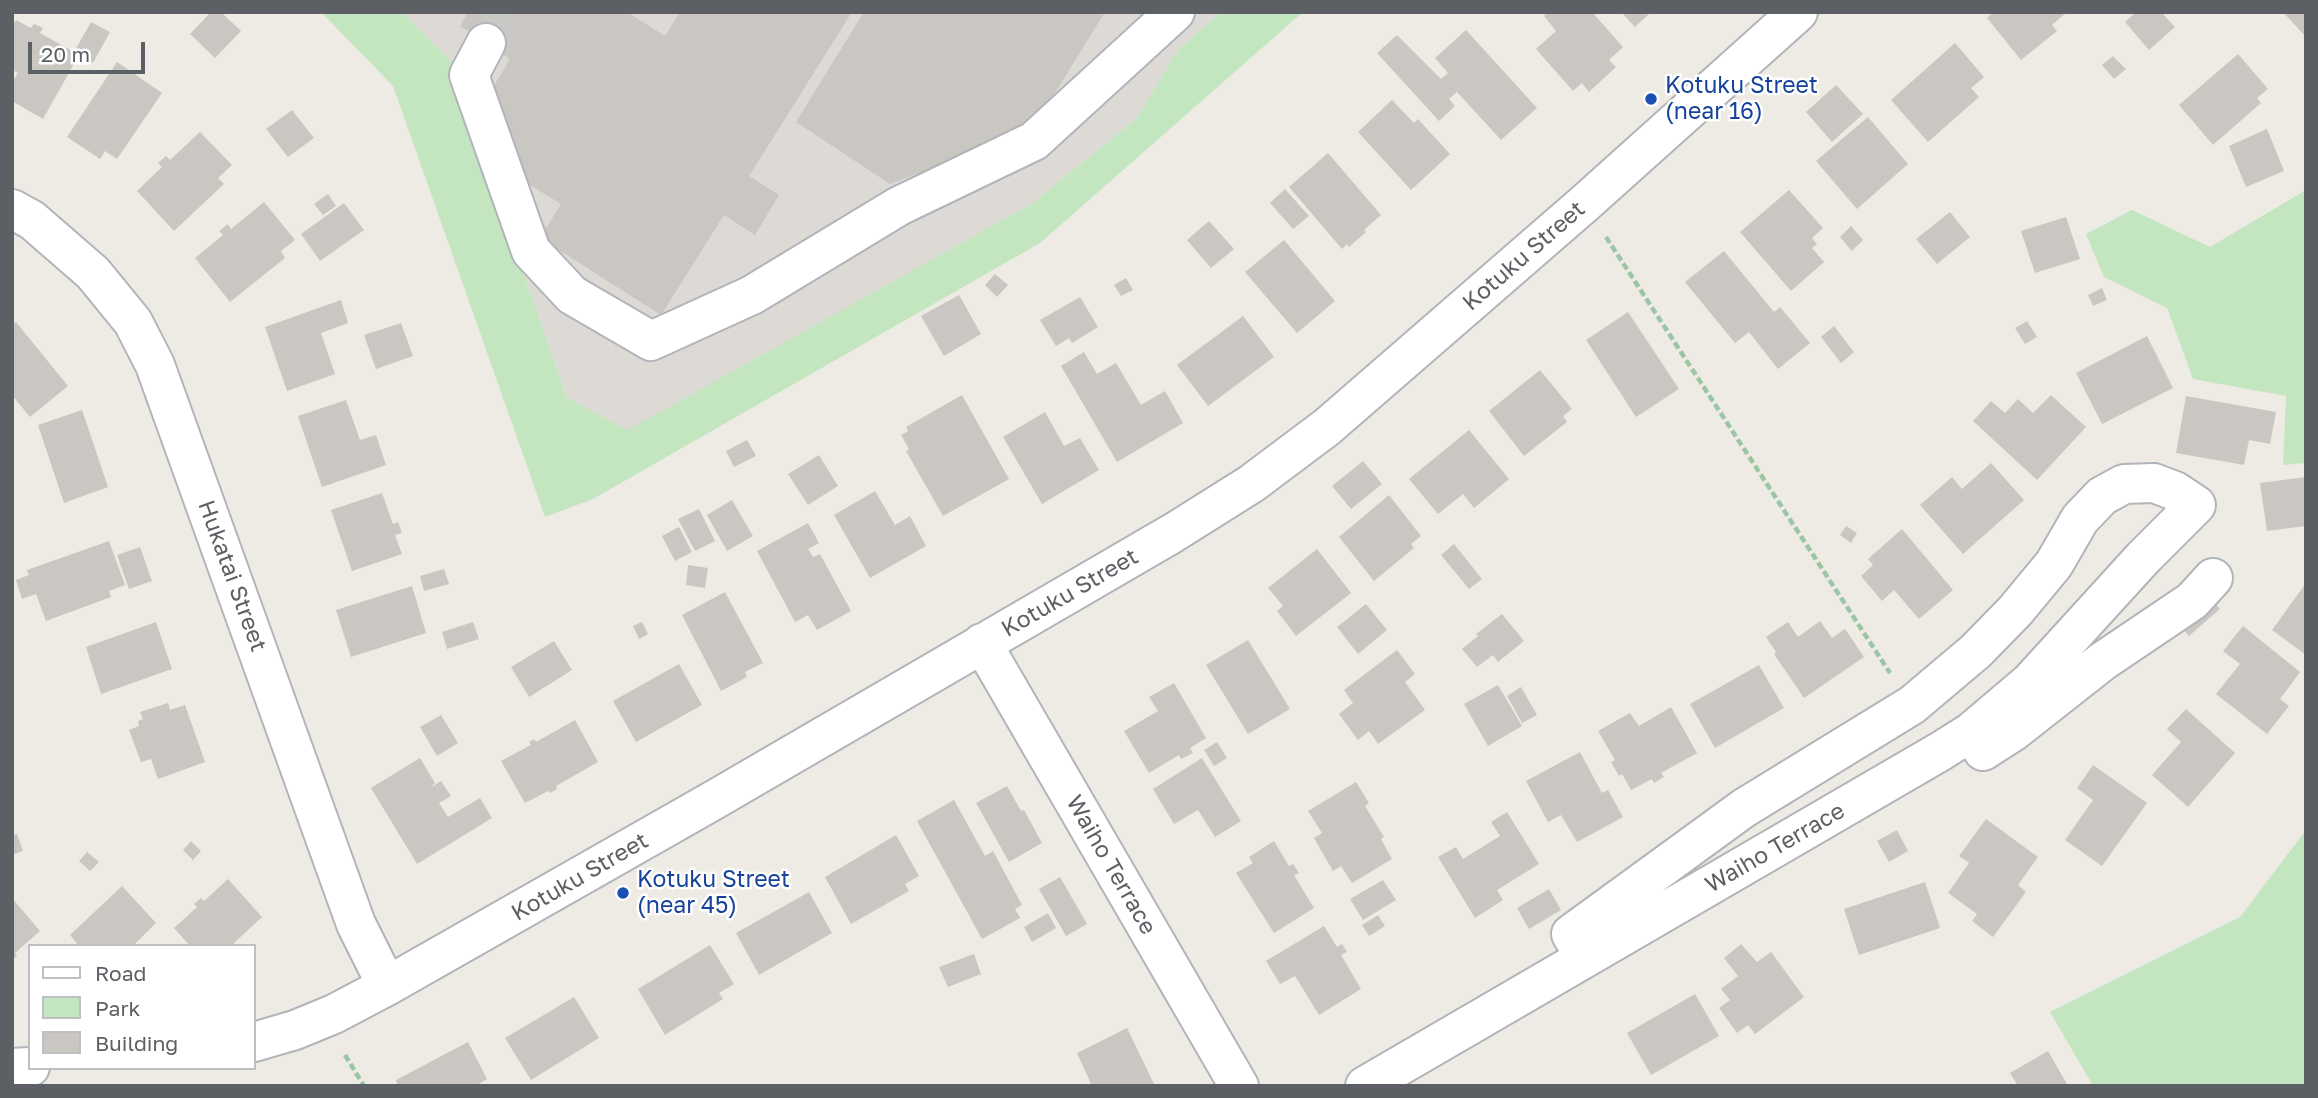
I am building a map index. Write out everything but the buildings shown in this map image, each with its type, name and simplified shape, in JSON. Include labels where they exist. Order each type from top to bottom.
[{"type":"street","points":[[486,43],[469,75],[531,251],[572,295],[651,341],[752,295],[899,206],[1034,141],[1175,12]]},
{"type":"street","name":"Kotuku Street","points":[[256,1041],[295,1030],[334,1014],[387,986],[1173,533],[1251,484],[1327,427],[1584,204],[1798,12]]},
{"type":"street","name":"Hukatai Street","points":[[12,209],[32,220],[93,273],[133,322],[155,365],[356,924],[387,986]]},
{"type":"street","name":"Waiho Terrace","points":[[1365,1086],[1585,958],[1971,732],[2030,682],[2143,558],[2196,505],[2175,491],[2154,483],[2124,484],[2102,496],[2080,519],[2054,564],[2015,611],[1976,651],[1912,705],[1744,808],[1571,934],[1585,958]]},
{"type":"street","points":[[1971,732],[1983,751],[2004,738],[2103,661],[2192,601],[2213,578]]},
{"type":"street","name":"Waiho Terrace","points":[[982,643],[1239,1086]]},
{"type":"path","points":[[1606,237],[1891,674]]},
{"type":"path","points":[[345,1055],[364,1086]]},
{"type":"shaded area","points":[[402,12],[1221,12],[1178,50],[1136,119],[1031,204],[628,431],[567,398],[449,59]]},
{"type":"green space","points":[[321,12],[402,12],[449,59],[567,398],[628,430],[1031,204],[1136,119],[1178,50],[1221,12],[1303,12],[1040,243],[593,499],[545,517],[393,86]]},
{"type":"green space","points":[[2306,190],[2306,463],[2283,465],[2286,396],[2193,379],[2167,308],[2104,277],[2086,234],[2132,210],[2210,247]]},
{"type":"green space","points":[[2306,830],[2306,1086],[2093,1086],[2050,1012],[2240,917]]},
{"type":"tunnel","points":[[486,43],[505,12]]},
{"type":"place","name":"Kotuku Street (near 16)","points":[[1651,99]]},
{"type":"place","name":"Kotuku Street (near 45)","points":[[623,893]]}]
